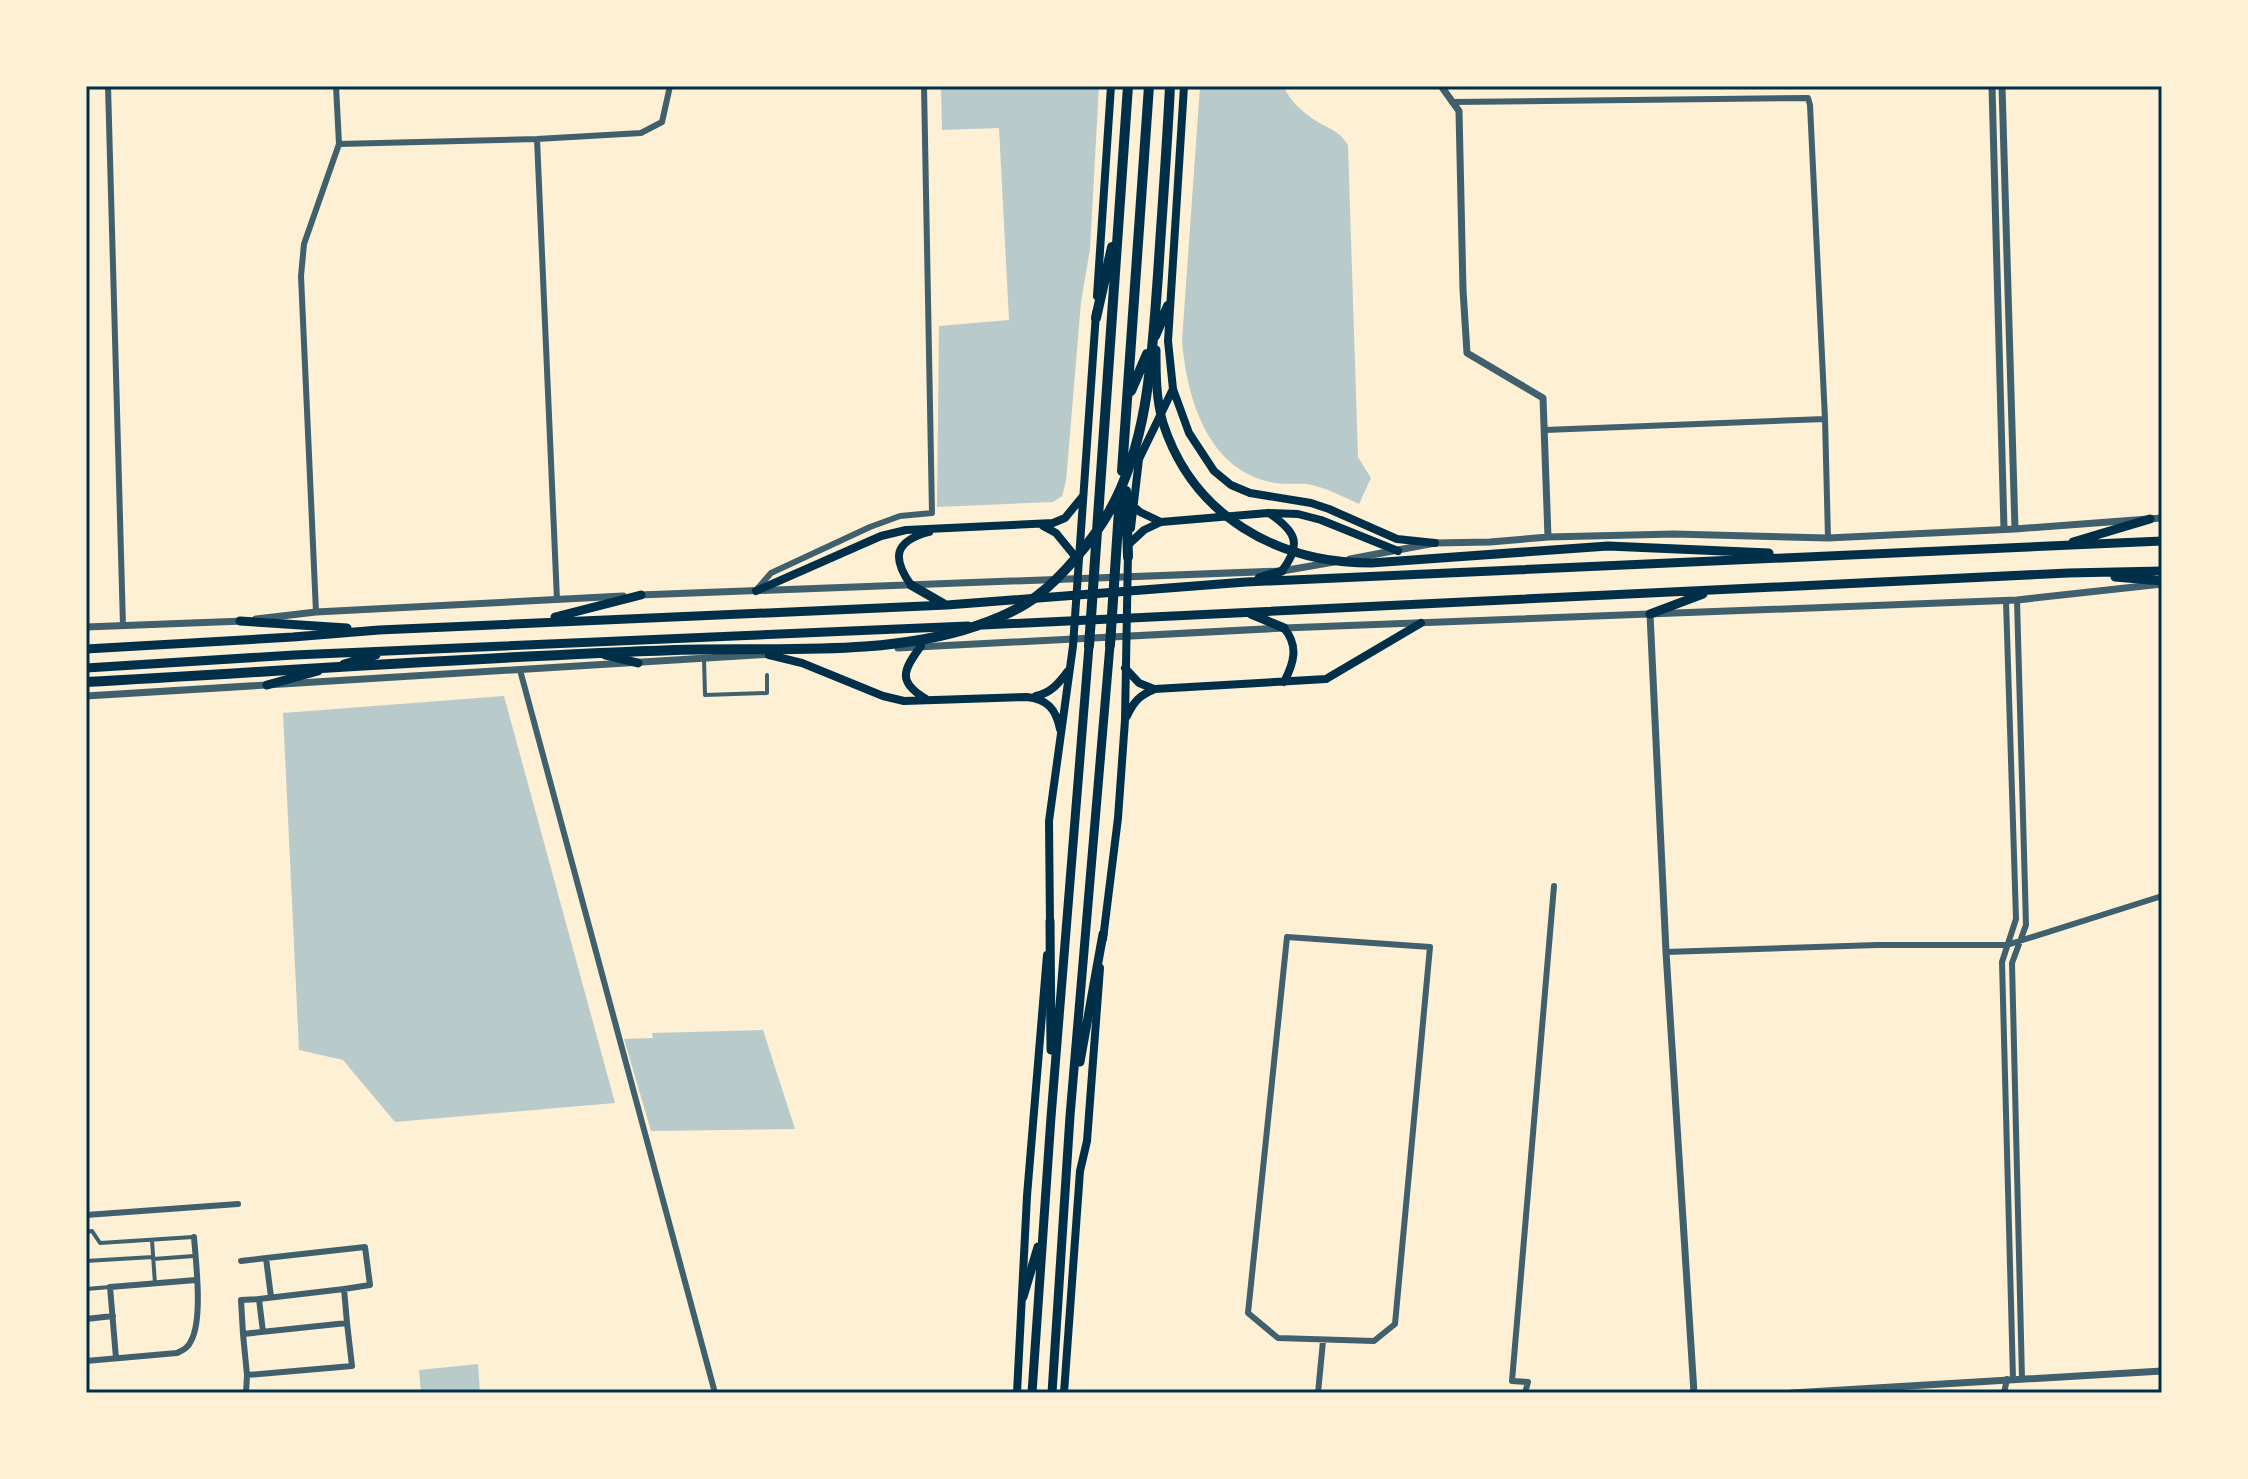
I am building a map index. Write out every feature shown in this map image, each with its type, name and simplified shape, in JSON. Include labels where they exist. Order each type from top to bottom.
[{"type":"highway","points":[[1032,1393],[1128,86]]},
{"type":"highway","points":[[1052,1393],[1070,1116],[1110,645],[1149,86]]},
{"type":"highway","points":[[86,682],[677,650],[777,650],[869,645],[916,640],[974,627],[1011,612],[1038,595],[1089,540],[1110,511],[1125,478],[1147,390],[1170,86]]},
{"type":"highway","points":[[1096,318],[1120,214]]},
{"type":"highway","points":[[1127,400],[1168,306]]},
{"type":"highway","points":[[1155,309],[1156,384],[1163,422],[1176,452],[1209,502],[1250,533],[1278,546],[1311,557],[1347,563],[1608,546],[1824,556]]},
{"type":"highway","points":[[1125,429],[1127,562]]},
{"type":"highway","points":[[2057,546],[2150,519]]},
{"type":"highway","points":[[86,649],[379,630],[947,605],[1246,582],[2162,541]]},
{"type":"highway","points":[[1246,582],[1282,571]]},
{"type":"highway","points":[[86,668],[294,655],[2162,571]]},
{"type":"highway","points":[[2068,573],[2162,582]]},
{"type":"highway","points":[[911,585],[947,605]]},
{"type":"highway","points":[[1650,614],[1713,590]]},
{"type":"highway","points":[[537,622],[641,595]]},
{"type":"highway","points":[[1247,612],[1284,628]]},
{"type":"highway","points":[[240,621],[379,630]]},
{"type":"highway","points":[[921,646],[954,626]]},
{"type":"highway","points":[[559,643],[638,663]]},
{"type":"highway","points":[[267,685],[394,651]]},
{"type":"highway","points":[[1050,921],[1051,1117]]},
{"type":"highway","points":[[1070,1116],[1103,934]]},
{"type":"highway","points":[[1023,1297],[1043,1228]]},
{"type":"main road","points":[[1017,1393],[1027,1196],[1050,921],[1049,821],[1073,646],[1111,86]]},
{"type":"main road","points":[[1184,86],[1168,341],[1173,389],[1200,452],[1214,471],[1231,485],[1250,493],[1320,506],[1397,539],[1435,543]]},
{"type":"main road","points":[[1064,1393],[1080,1171],[1087,1141],[1103,934],[1118,818],[1125,720],[1127,562],[1133,506],[1139,459],[1173,389]]},
{"type":"main road","points":[[756,591],[881,536],[906,530],[1039,525],[1065,518],[1083,496]]},
{"type":"main road","points":[[1133,506],[1161,522]]},
{"type":"main road","points":[[1129,544],[1144,530],[1161,522],[1268,513],[1310,517],[1398,551]]},
{"type":"main road","points":[[1268,513],[1288,526],[1294,538],[1291,558],[1282,571]]},
{"type":"main road","points":[[1039,525],[1056,533],[1078,565]]},
{"type":"main road","points":[[911,585],[899,565],[898,554],[903,544],[913,536],[946,528]]},
{"type":"main road","points":[[1125,720],[1133,702],[1155,689],[1326,679],[1421,623]]},
{"type":"main road","points":[[1284,628],[1291,636],[1294,658],[1284,682]]},
{"type":"main road","points":[[921,646],[905,672],[905,682],[913,692],[926,699]]},
{"type":"main road","points":[[769,655],[802,663],[883,696],[904,701],[1045,694],[1055,687],[1070,667]]},
{"type":"main road","points":[[1125,668],[1139,683],[1155,689]]},
{"type":"main road","points":[[1027,697],[1046,702],[1054,710],[1061,734]]},
{"type":"street","points":[[108,86],[123,626]]},
{"type":"street","points":[[316,612],[301,276],[304,244],[339,144],[336,86]]},
{"type":"street","points":[[339,144],[641,133],[662,122],[670,86]]},
{"type":"street","points":[[756,591],[771,573],[870,527],[900,516],[932,513],[924,86]]},
{"type":"street","points":[[1441,86],[1459,111],[1460,120],[1467,353],[1543,398],[1548,537]]},
{"type":"street","points":[[1992,86],[2004,529]]},
{"type":"street","points":[[2002,86],[2015,529]]},
{"type":"street","points":[[1452,102],[1808,98],[1825,419],[1828,538]]},
{"type":"street","points":[[537,139],[557,600]]},
{"type":"street","points":[[1545,430],[1825,419]]},
{"type":"street","points":[[86,627],[240,621],[316,612],[641,595],[1282,571],[1435,543],[1548,537],[1674,534],[1828,538],[2162,518]]},
{"type":"street","points":[[86,696],[921,646],[1284,628],[2006,601],[2162,582]]},
{"type":"street","points":[[2004,1393],[2014,1379],[2012,963],[2026,925],[2017,600]]},
{"type":"street","points":[[2006,601],[2016,919],[2002,962],[2014,1379]]},
{"type":"street","points":[[1650,614],[1666,952],[1694,1393]]},
{"type":"street","points":[[704,659],[705,695],[767,693],[767,675]]},
{"type":"street","points":[[520,670],[715,1393]]},
{"type":"street","points":[[1525,1393],[1528,1382],[1512,1381],[1554,886]]},
{"type":"street","points":[[1666,952],[1877,945],[2007,945],[2162,896]]},
{"type":"street","points":[[1287,937],[1430,947],[1395,1324],[1374,1341],[1323,1341],[1278,1338],[1248,1313],[1287,937]]},
{"type":"street","points":[[86,1215],[238,1204]]},
{"type":"street","points":[[86,1232],[92,1231],[100,1243],[194,1237],[197,1319],[192,1340],[177,1353],[86,1361]]},
{"type":"street","points":[[152,1240],[155,1284]]},
{"type":"street","points":[[241,1261],[365,1247],[370,1285],[241,1300],[246,1393]]},
{"type":"street","points":[[86,1261],[195,1256]]},
{"type":"street","points":[[266,1258],[271,1297]]},
{"type":"street","points":[[86,1289],[196,1280]]},
{"type":"street","points":[[110,1287],[116,1358]]},
{"type":"street","points":[[247,1375],[352,1366],[344,1289]]},
{"type":"street","points":[[259,1299],[263,1332]]},
{"type":"street","points":[[86,1319],[113,1316]]},
{"type":"street","points":[[243,1334],[347,1323]]},
{"type":"street","points":[[1318,1393],[1323,1341]]},
{"type":"street","points":[[1792,1393],[2162,1371]]},
{"type":"shaded area","points":[[941,86],[1099,86],[1090,249],[1081,302],[1066,481],[1062,496],[1053,502],[937,507],[939,326],[1009,320],[999,128],[942,130]]},
{"type":"shaded area","points":[[1200,86],[1283,86],[1300,108],[1336,132],[1348,145],[1358,457],[1371,478],[1359,504],[1314,485],[1275,483],[1248,474],[1230,462],[1216,446],[1195,407],[1182,341]]},
{"type":"shaded area","points":[[504,696],[615,1103],[395,1122],[343,1060],[299,1050],[283,713]]},
{"type":"shaded area","points":[[763,1030],[795,1129],[651,1131],[624,1039],[653,1038],[652,1033]]},
{"type":"shaded area","points":[[478,1364],[480,1393],[421,1393],[419,1370]]}]
